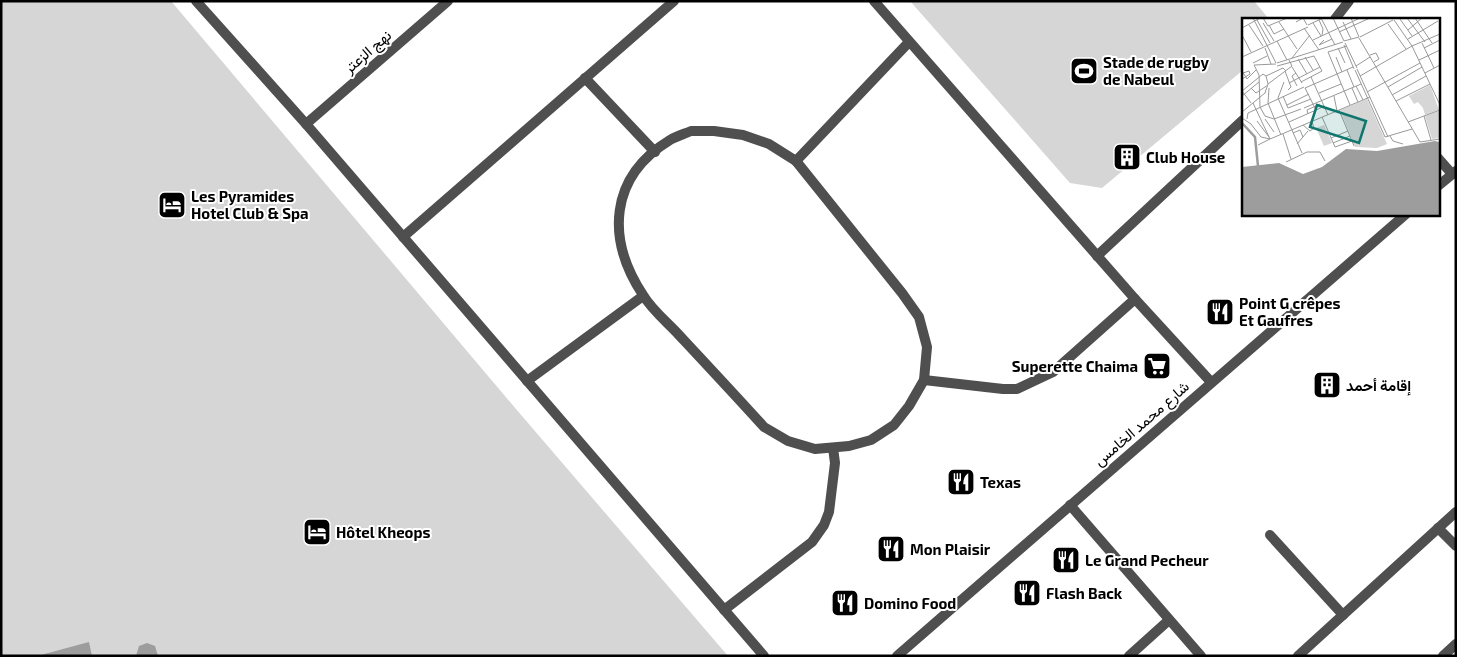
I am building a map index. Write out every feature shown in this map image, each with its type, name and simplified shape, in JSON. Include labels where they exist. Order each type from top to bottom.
[{"type":"street","points":[[211,1],[199,5],[306,124],[764,656]]},
{"type":"street","name":"نهج الزعتر","points":[[306,124],[448,1]]},
{"type":"street","points":[[403,237],[674,1]]},
{"type":"street","points":[[874,1],[1135,299],[1211,382]]},
{"type":"street","points":[[1334,18],[1349,1]]},
{"type":"street","points":[[796,161],[909,42]]},
{"type":"street","points":[[585,78],[655,152]]},
{"type":"street","points":[[1097,256],[1242,121]]},
{"type":"street","points":[[691,131],[714,131],[743,135],[769,144],[796,161],[902,293],[919,317],[927,347],[924,380],[909,406],[894,425],[871,440],[833,448],[815,448],[788,441],[764,427],[643,296],[628,267],[620,243],[618,218],[624,191],[637,169],[670,140],[691,131]]},
{"type":"street","points":[[1440,160],[1454,172],[1440,184]]},
{"type":"street","name":"شارع محمد الخامس","points":[[897,656],[1405,215]]},
{"type":"street","points":[[527,381],[643,296]]},
{"type":"street","points":[[924,380],[1017,389],[1053,372],[1135,299]]},
{"type":"street","points":[[724,610],[812,542],[824,525],[829,512],[835,462],[833,448]]},
{"type":"street","points":[[1070,505],[1201,656]]},
{"type":"street","points":[[1298,656],[1456,512]]},
{"type":"street","points":[[1438,528],[1456,546]]},
{"type":"street","points":[[1270,535],[1342,615]]},
{"type":"street","points":[[1128,656],[1169,620]]},
{"type":"street","points":[[1443,656],[1456,644]]},
{"type":"shaded area","points":[[1,1],[171,1],[728,656],[1,656]]},
{"type":"shaded area","points":[[910,1],[1254,1],[1268,18],[1242,18],[1242,71],[1102,188],[1070,183]]},
{"type":"shaded area","points":[[89,642],[92,656],[37,656]]},
{"type":"shaded area","points":[[147,643],[155,646],[158,656],[136,656],[139,646]]},
{"type":"place","name":"Stade de rugby de Nabeul","points":[[1084,71]]},
{"type":"place","name":"Club House","points":[[1127,157]]},
{"type":"place","name":"Les Pyramides Hotel Club & Spa","points":[[172,205]]},
{"type":"place","name":"Point G crêpes Et Gaufres","points":[[1220,312]]},
{"type":"place","name":"Superette Chaima","points":[[1157,366]]},
{"type":"place","name":"إقامة أحمد","points":[[1327,385]]},
{"type":"place","name":"Texas","points":[[961,482]]},
{"type":"place","name":"Hôtel Kheops","points":[[317,532]]},
{"type":"place","name":"Mon Plaisir","points":[[891,549]]},
{"type":"place","name":"Le Grand Pecheur","points":[[1066,560]]},
{"type":"place","name":"Flash Back","points":[[1027,593]]},
{"type":"place","name":"Domino Food","points":[[845,603]]}]
